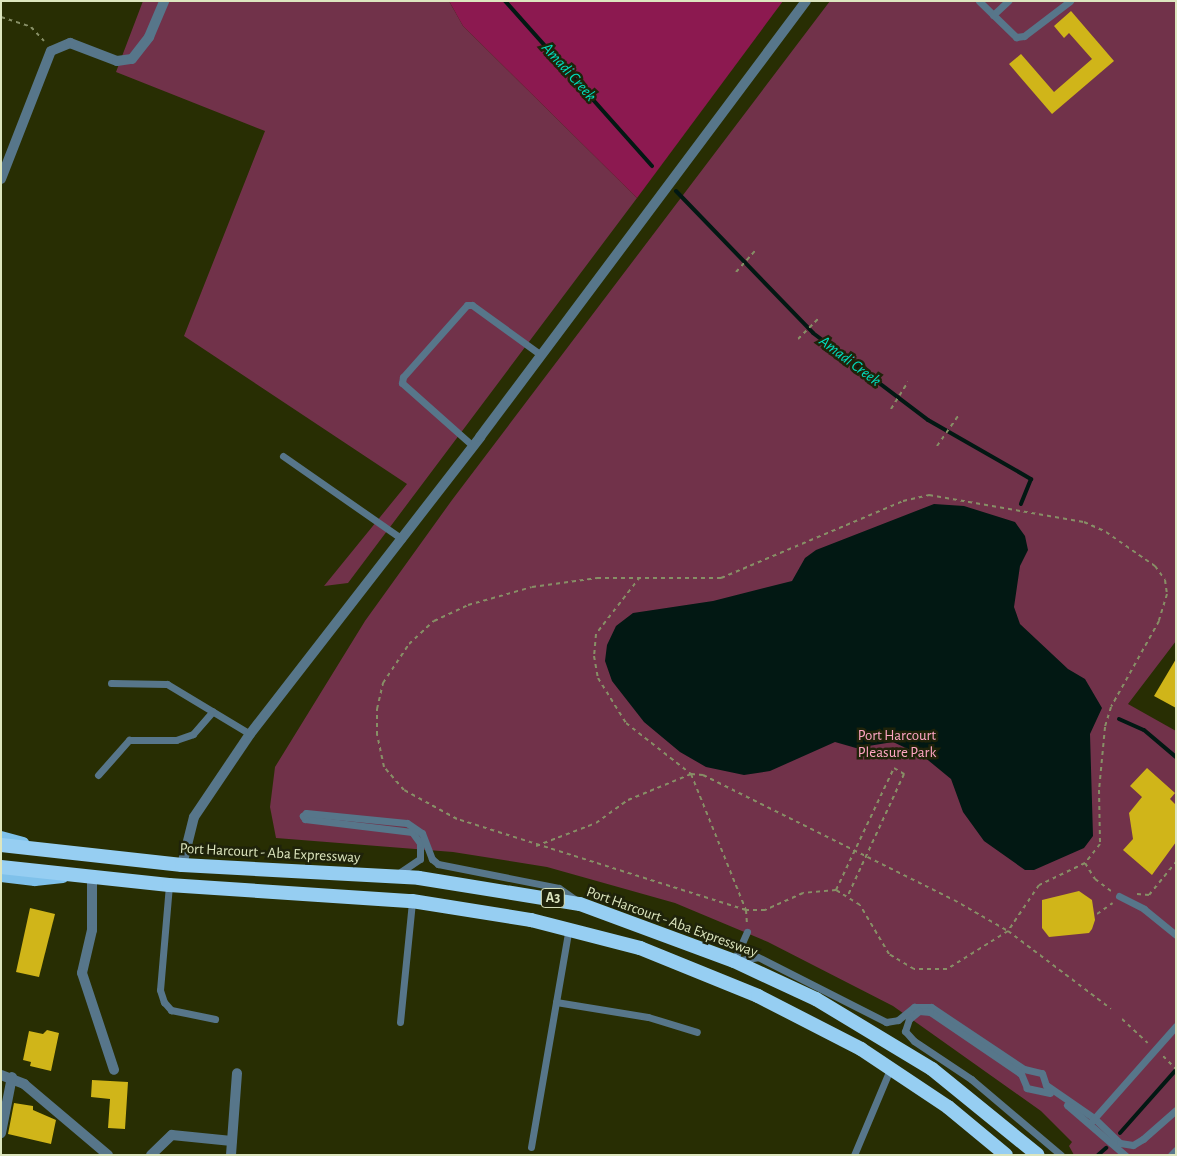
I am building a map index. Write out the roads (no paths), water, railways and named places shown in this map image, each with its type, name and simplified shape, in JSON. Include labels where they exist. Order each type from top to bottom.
[{"type":"highway","name":"Port Harcourt - Aba Expressway","points":[[1,845],[182,865],[392,876],[476,884],[583,905],[734,961],[816,999],[880,1036],[971,1097],[1038,1155]]},
{"type":"highway","name":"A3","points":[[1,867],[169,886],[412,902],[569,928],[640,948],[758,996],[891,1066],[1006,1155]]},
{"type":"main road","points":[[1,837],[50,850]]},
{"type":"main road","points":[[1,876],[35,880],[75,876]]},
{"type":"street","points":[[1,179],[51,51],[70,43],[117,61],[132,59],[146,44],[164,1]]},
{"type":"street","points":[[182,865],[194,817],[250,734],[473,446],[806,1]]},
{"type":"street","points":[[92,877],[92,930],[82,973],[114,1070]]},
{"type":"street","points":[[231,1155],[237,1073]]},
{"type":"street","points":[[1,1133],[6,1076],[24,1084],[105,1154]]},
{"type":"street","points":[[151,1155],[172,1135],[232,1141]]},
{"type":"lane","points":[[979,1],[1016,37],[1024,36],[1070,1]]},
{"type":"lane","points":[[993,15],[1008,1]]},
{"type":"lane","points":[[473,446],[402,382],[403,377],[467,305],[472,305],[541,355]]},
{"type":"lane","points":[[283,456],[402,539]]},
{"type":"lane","points":[[112,683],[168,684],[250,734]]},
{"type":"lane","points":[[98,775],[129,740],[176,740],[192,734],[213,711]]},
{"type":"lane","points":[[392,876],[410,869],[420,859],[420,844],[412,832],[305,819],[303,816],[306,813],[407,823],[422,833],[432,859],[438,864],[560,888],[583,905]]},
{"type":"lane","points":[[169,886],[160,990],[164,1002],[171,1010],[216,1019]]},
{"type":"lane","points":[[1119,896],[1144,909],[1176,935]]},
{"type":"lane","points":[[400,1022],[412,902]]},
{"type":"lane","points":[[531,1148],[569,928]]},
{"type":"lane","points":[[734,961],[747,932]]},
{"type":"lane","points":[[734,961],[745,956],[758,957],[886,1022],[898,1020],[914,1007],[931,1007],[1022,1072],[1027,1088],[1045,1087],[1092,1120],[1120,1143],[1133,1145],[1176,1110]]},
{"type":"lane","points":[[556,1002],[648,1017],[696,1032]]},
{"type":"lane","points":[[1045,1087],[1042,1072],[1022,1072],[930,1012],[913,1014],[906,1026],[905,1031],[914,1041],[971,1079],[1061,1155]]},
{"type":"lane","points":[[1092,1120],[1176,1026]]},
{"type":"lane","points":[[854,1155],[891,1066]]},
{"type":"lane","points":[[1092,1120],[1125,1155]]},
{"type":"lane","points":[[1171,1155],[1176,1150]]},
{"type":"water","points":[[934,504],[964,506],[1015,522],[1025,536],[1028,550],[1020,566],[1014,607],[1020,624],[1068,669],[1085,679],[1102,708],[1090,734],[1093,836],[1084,848],[1034,870],[1025,870],[984,841],[963,812],[951,779],[923,756],[893,742],[856,748],[835,742],[770,771],[744,775],[706,767],[680,752],[644,722],[612,681],[605,661],[607,645],[616,626],[633,613],[713,601],[792,581],[805,558],[816,550]]},
{"type":"waterway","name":"Amadi Creek","points":[[505,1],[652,166]]},
{"type":"waterway","name":"Amadi Creek","points":[[676,191],[813,333],[928,420],[1031,479],[1021,504]]},
{"type":"waterway","name":"Amadi Creek","points":[[1119,719],[1144,730],[1176,757]]},
{"type":"waterway","name":"Amadi Creek","points":[[1120,1133],[1176,1070]]},
{"type":"waterway","name":"Amadi Creek","points":[[1098,1155],[1106,1148]]},
{"type":"park label","name":"Port Harcourt Pleasure Park","points":[[897,744]]}]
